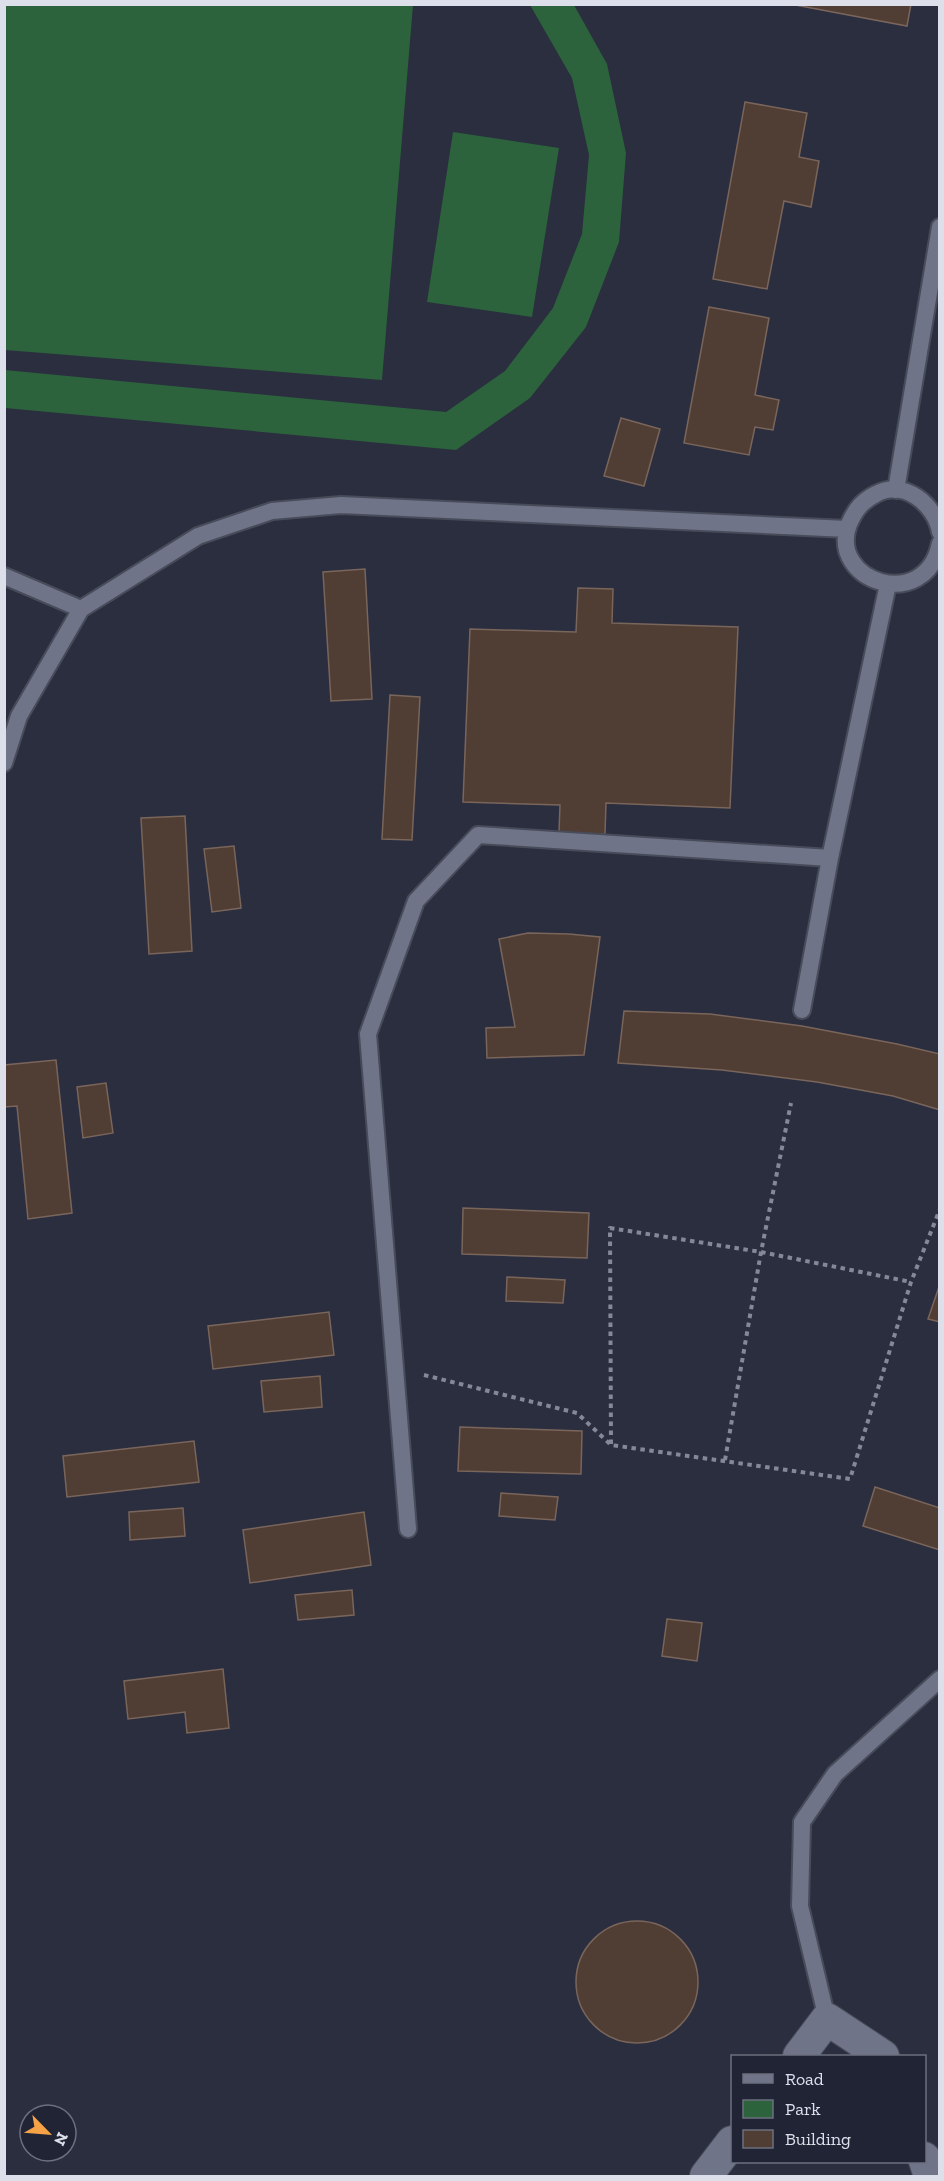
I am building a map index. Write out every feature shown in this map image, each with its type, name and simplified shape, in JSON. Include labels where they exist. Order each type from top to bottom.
[{"type":"street","points":[[800,2055],[827,2019],[881,2055]]},
{"type":"street","points":[[706,2176],[731,2143]]},
{"type":"lane","points":[[896,490],[939,227]]},
{"type":"lane","points":[[939,532],[938,520],[928,505],[914,494],[896,490],[879,492],[864,500],[853,513],[847,529],[847,545],[852,560],[861,572],[873,580],[888,584],[903,584],[918,578],[929,568],[939,552]]},
{"type":"lane","points":[[4,763],[19,716],[81,609],[198,536],[272,511],[341,506],[847,529]]},
{"type":"lane","points":[[4,576],[81,609]]},
{"type":"lane","points":[[802,1010],[830,858],[888,584]]},
{"type":"lane","points":[[408,1529],[368,1034],[416,901],[478,835],[830,858]]},
{"type":"lane","points":[[827,2019],[800,1906],[802,1822],[835,1774],[939,1679]]},
{"type":"path","points":[[725,1460],[761,1252],[791,1103]]},
{"type":"path","points":[[394,1368],[577,1413],[611,1445],[850,1479],[911,1282],[939,1209]]},
{"type":"path","points":[[611,1445],[610,1228],[761,1252],[911,1282]]},
{"type":"green space","points":[[4,5],[413,5],[382,380],[5,350]]},
{"type":"green space","points":[[530,5],[574,5],[607,64],[626,153],[619,242],[586,327],[530,398],[456,450],[5,408],[5,370],[446,412],[505,371],[553,308],[582,234],[589,155],[572,78]]},
{"type":"green space","points":[[453,132],[559,148],[532,317],[427,302]]},
{"type":"building","points":[[790,4],[911,4],[907,26]]},
{"type":"building","points":[[745,102],[807,113],[799,157],[819,161],[811,207],[784,201],[767,289],[713,279]]},
{"type":"building","points":[[709,307],[769,318],[755,395],[779,400],[773,430],[755,427],[749,455],[684,443]]},
{"type":"building","points":[[621,418],[660,429],[644,486],[604,476]]},
{"type":"building","points":[[365,569],[372,699],[331,701],[323,572]]},
{"type":"building","points":[[578,588],[613,589],[612,623],[738,627],[730,808],[606,803],[605,834],[559,833],[560,805],[463,802],[470,629],[576,632]]},
{"type":"building","points":[[390,695],[420,697],[412,840],[382,839]]},
{"type":"building","points":[[185,816],[192,951],[149,954],[141,818]]},
{"type":"building","points":[[234,846],[241,908],[212,912],[204,849]]},
{"type":"building","points":[[528,933],[600,937],[584,1055],[487,1058],[486,1028],[515,1027],[499,939]]},
{"type":"building","points":[[624,1011],[710,1014],[802,1026],[940,1054],[940,1110],[893,1096],[817,1082],[722,1070],[618,1063]]},
{"type":"building","points":[[56,1060],[72,1213],[28,1219],[17,1106],[4,1107],[4,1065]]},
{"type":"building","points":[[106,1083],[113,1133],[83,1138],[77,1087]]},
{"type":"building","points":[[463,1208],[589,1213],[587,1258],[462,1254]]},
{"type":"building","points":[[507,1277],[565,1280],[563,1303],[506,1301]]},
{"type":"building","points":[[940,1284],[940,1322],[928,1319]]},
{"type":"building","points":[[329,1312],[334,1355],[213,1369],[208,1326]]},
{"type":"building","points":[[320,1376],[322,1407],[264,1412],[261,1381]]},
{"type":"building","points":[[460,1427],[582,1431],[581,1474],[458,1471]]},
{"type":"building","points":[[194,1441],[199,1482],[67,1497],[63,1456]]},
{"type":"building","points":[[875,1487],[940,1508],[940,1550],[863,1526]]},
{"type":"building","points":[[501,1493],[558,1497],[555,1520],[499,1516]]},
{"type":"building","points":[[183,1508],[185,1536],[130,1540],[129,1512]]},
{"type":"building","points":[[364,1512],[371,1565],[250,1583],[243,1530]]},
{"type":"building","points":[[352,1590],[354,1615],[298,1620],[295,1595]]},
{"type":"building","points":[[667,1619],[702,1623],[697,1661],[662,1656]]},
{"type":"building","points":[[223,1669],[229,1728],[187,1733],[185,1712],[128,1719],[124,1681]]},
{"type":"building","points":[[637,1921],[660,1926],[671,1931],[680,1939],[688,1948],[693,1959],[698,1982],[693,2005],[688,2016],[680,2025],[671,2033],[660,2038],[637,2043],[614,2038],[603,2033],[594,2025],[586,2016],[581,2005],[576,1982],[581,1959],[586,1948],[594,1939],[603,1931],[614,1926]]}]
